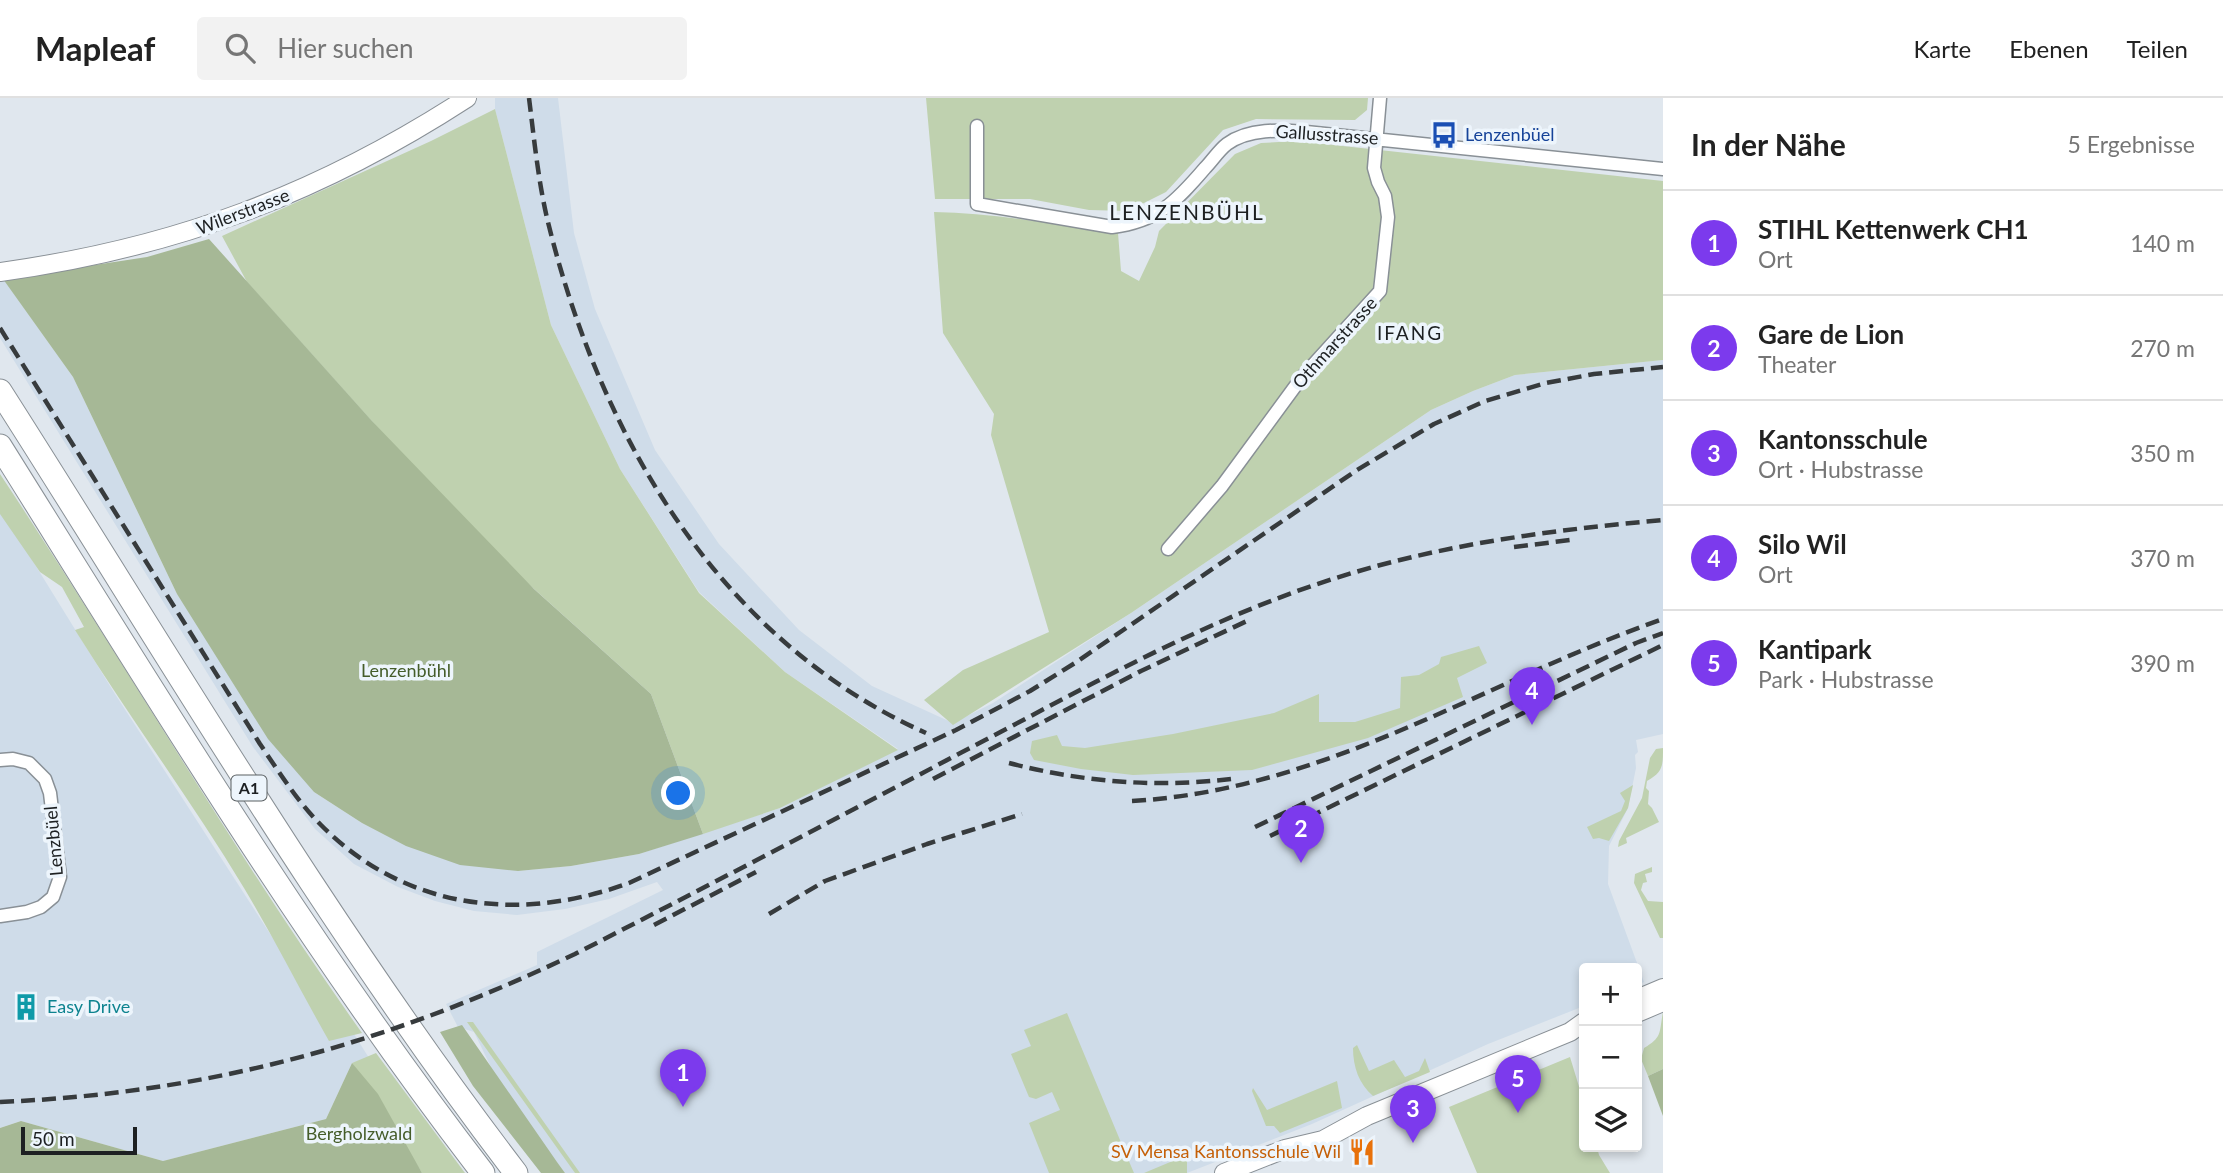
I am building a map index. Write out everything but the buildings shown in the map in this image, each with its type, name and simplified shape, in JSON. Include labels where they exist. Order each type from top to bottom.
[{"type":"highway","name":"A1","points":[[0,391],[279,835],[392,1001],[516,1173]]},
{"type":"highway","name":"A1","points":[[0,446],[264,863],[405,1068],[483,1173]]},
{"type":"main road","name":"Wilerstrasse","points":[[0,272],[115,252],[184,234],[238,216],[310,186],[367,158],[467,98]]},
{"type":"main road","points":[[1642,997],[1663,988]]},
{"type":"main road","points":[[1642,1011],[1663,1002]]},
{"type":"main road","points":[[1224,1173],[1285,1149],[1318,1129],[1342,1120],[1367,1116],[1579,1028]]},
{"type":"street","name":"Othmarstrasse","points":[[1168,549],[1222,486],[1302,377],[1380,291],[1388,217],[1385,196],[1374,167],[1380,98]]},
{"type":"street","name":"Gallusstrasse","points":[[977,126],[977,204],[1112,227],[1133,224],[1151,217],[1179,199],[1227,144],[1255,132],[1285,130],[1375,138],[1663,169]]},
{"type":"street","name":"Lenzbüel","points":[[0,760],[13,759],[29,763],[45,779],[50,793],[60,877],[53,897],[41,907],[0,916]]},
{"type":"shaded area","points":[[495,98],[558,98],[574,233],[595,309],[655,450],[719,544],[799,630],[872,686],[953,723],[993,703],[1131,613],[1431,410],[1515,375],[1663,360],[1663,734],[1636,740],[1638,752],[1635,755],[1636,768],[1628,808],[1609,846],[1608,884],[1637,963],[1579,963],[1579,1008],[1488,1044],[1312,1124],[1187,1173],[565,1173],[501,1088],[474,1032],[458,1027],[446,1004],[537,965],[537,952],[663,890],[657,882],[609,899],[565,909],[517,915],[474,911],[435,901],[398,887],[354,864],[315,829],[253,747],[0,338],[0,274],[73,377],[177,594],[314,792],[362,823],[399,841],[518,871],[571,866],[639,854],[780,808],[898,749],[785,672],[699,592],[620,469],[551,325],[495,109]]},
{"type":"shaded area","points":[[0,508],[115,694],[320,1011],[354,1034],[369,1058],[352,1063],[326,1119],[163,1161],[21,1121],[0,1128]]},
{"type":"green space","points":[[926,98],[1368,98],[1367,110],[1355,120],[1256,119],[1223,130],[1166,192],[1128,211],[1089,210],[1030,199],[935,199]]},
{"type":"green space","points":[[495,109],[551,325],[620,469],[699,593],[785,672],[898,750],[780,808],[703,834],[651,694],[474,535],[247,282],[222,236]]},
{"type":"green space","points":[[1297,141],[1663,181],[1663,360],[1515,375],[1431,410],[1131,613],[953,725],[924,700],[963,670],[1049,632],[991,435],[994,414],[943,333],[934,212],[1003,217],[1118,233],[1121,271],[1139,281],[1155,247],[1159,231],[1235,154],[1261,143]]},
{"type":"green space","name":"Lenzenbühl","points":[[209,239],[372,421],[534,589],[651,694],[703,834],[639,854],[571,866],[518,871],[460,865],[406,846],[362,823],[314,792],[268,739],[177,594],[73,377],[3,279],[147,257]]},
{"type":"green space","points":[[0,474],[268,895],[362,1033],[329,1041],[244,888],[75,630],[84,627],[62,587],[40,572],[0,514]]},
{"type":"green space","points":[[1479,646],[1487,663],[1457,678],[1463,697],[1368,738],[1252,770],[1133,775],[1034,760],[1030,753],[1032,741],[1057,735],[1062,746],[1085,748],[1173,734],[1274,713],[1319,694],[1319,722],[1355,722],[1400,708],[1401,677],[1419,675],[1439,664],[1441,657]]},
{"type":"green space","points":[[1663,748],[1661,768],[1647,781],[1646,788],[1649,791],[1648,804],[1659,822],[1626,838],[1627,843],[1618,847],[1642,798],[1650,758],[1656,749]]},
{"type":"green space","points":[[1633,785],[1628,808],[1609,841],[1593,839],[1587,827],[1621,811],[1625,801],[1620,793]]},
{"type":"green space","points":[[1652,867],[1652,872],[1645,874],[1647,882],[1643,883],[1641,890],[1648,901],[1663,902],[1663,938],[1660,938],[1634,883],[1635,874]]},
{"type":"green space","points":[[1663,1012],[1663,1069],[1648,1076],[1642,1055],[1644,1048],[1654,1041],[1659,1033]]},
{"type":"green space","points":[[1067,1013],[1134,1173],[1049,1173],[1029,1123],[1060,1110],[1052,1092],[1036,1099],[1029,1097],[1011,1054],[1031,1046],[1024,1030]]},
{"type":"green space","points":[[467,1022],[473,1022],[580,1173],[575,1173]]},
{"type":"green space","points":[[462,1025],[565,1173],[541,1173],[473,1086],[440,1032]]},
{"type":"green space","points":[[1357,1045],[1369,1071],[1394,1060],[1405,1077],[1419,1071],[1425,1058],[1430,1072],[1373,1096],[1361,1081],[1354,1062],[1353,1048]]},
{"type":"green space","points":[[376,1053],[465,1173],[422,1173],[352,1063]]},
{"type":"green space","points":[[1570,1057],[1579,1087],[1579,1152],[1598,1152],[1610,1173],[1477,1173],[1449,1107]]},
{"type":"green space","name":"Bergholzwald","points":[[352,1063],[378,1094],[422,1173],[0,1173],[0,1128],[21,1121],[163,1161],[326,1119]]},
{"type":"green space","points":[[1663,1069],[1663,1116],[1648,1076]]},
{"type":"green space","points":[[1337,1081],[1342,1108],[1280,1133],[1274,1126],[1266,1126],[1252,1091],[1253,1088],[1267,1110]]},
{"type":"green space","points":[[1187,1155],[1187,1173],[1144,1173]]},
{"type":"railway","points":[[529,98],[547,218],[570,298],[599,377],[635,451],[678,522],[728,586],[786,644],[852,693],[926,733]]},
{"type":"railway","points":[[0,328],[260,744],[312,816],[354,854],[389,876],[427,891],[466,901],[506,905],[547,903],[629,883],[956,730],[1030,691],[1075,663],[1357,470],[1434,424],[1485,401],[1546,383],[1594,374],[1663,367]]},
{"type":"railway","points":[[0,1102],[152,1088],[224,1075],[365,1038],[435,1014],[575,954],[1117,671],[1203,629],[1291,593],[1376,566],[1457,547],[1580,528],[1663,520]]},
{"type":"railway","points":[[1514,547],[1570,540]]},
{"type":"railway","points":[[1132,801],[1203,793],[1272,777],[1338,755],[1404,729],[1597,644],[1663,619]]},
{"type":"railway","points":[[933,779],[1141,671],[1249,620]]},
{"type":"railway","points":[[1255,827],[1636,643],[1663,633]]},
{"type":"railway","points":[[1270,836],[1663,645]]},
{"type":"railway","points":[[1009,763],[1064,775],[1119,782],[1175,783],[1231,779]]},
{"type":"railway","points":[[769,914],[825,881],[927,844],[1022,814]]},
{"type":"railway","points":[[654,925],[756,872]]},
{"type":"place","name":"Lenzenbüel","points":[[1444,135]]},
{"type":"place","name":"Silo Wil","points":[[1532,725]]},
{"type":"place","name":"Gare de Lion","points":[[1301,863]]},
{"type":"place","name":"Easy Drive","points":[[26,1007]]},
{"type":"place","name":"STIHL Kettenwerk CH1","points":[[683,1107]]},
{"type":"place","name":"Kantipark","points":[[1518,1113]]},
{"type":"place","name":"Kantonsschule","points":[[1413,1143]]},
{"type":"place","name":"SV Mensa Kantonsschule Wil","points":[[1362,1152]]},
{"type":"district","name":"LENZENBÜHL","points":[[1187,213]]},
{"type":"district","name":"IFANG","points":[[1410,333]]}]
